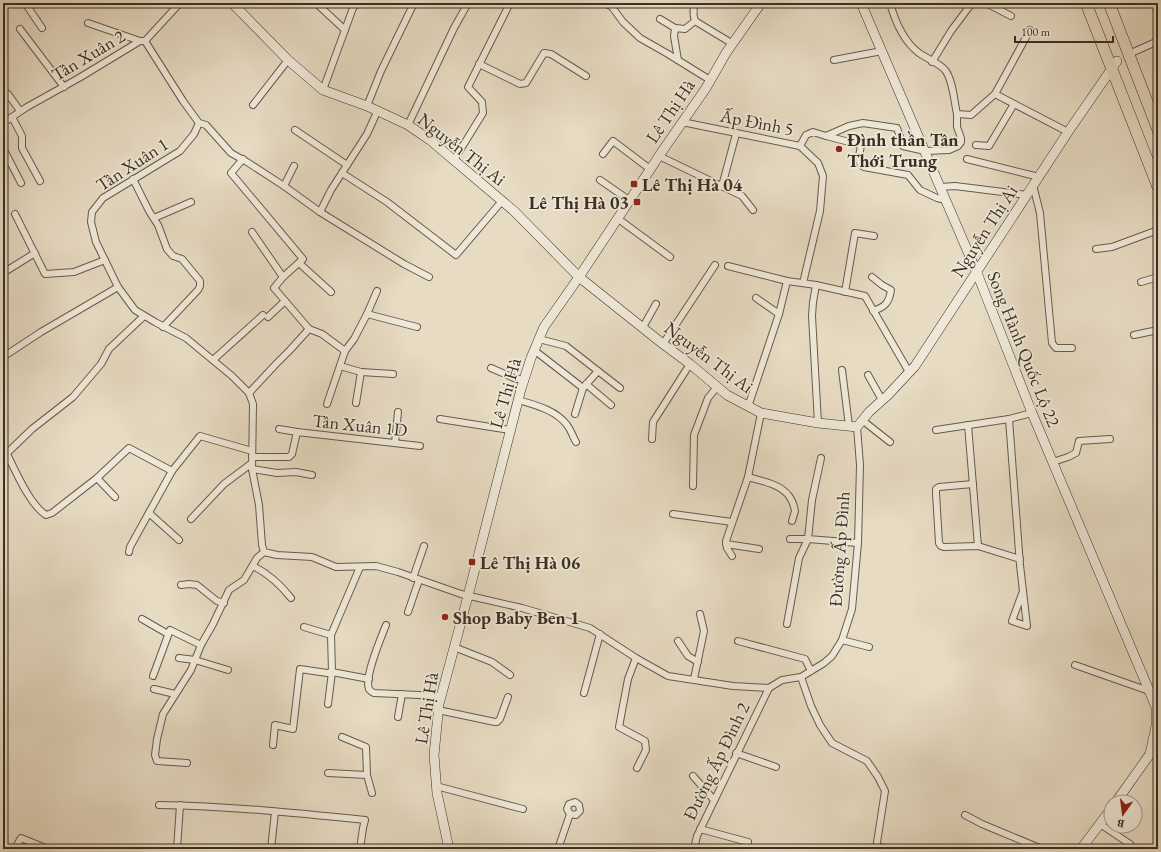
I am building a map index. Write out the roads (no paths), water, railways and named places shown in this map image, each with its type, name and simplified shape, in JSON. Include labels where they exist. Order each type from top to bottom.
[{"type":"highway","points":[[1086,3],[1114,64],[1158,170]]},
{"type":"highway","points":[[1094,3],[1158,187]]},
{"type":"highway","points":[[1109,3],[1158,113]]},
{"type":"highway","points":[[1115,3],[1158,130]]},
{"type":"street","points":[[25,3],[42,28]]},
{"type":"street","name":"Tân Xuân 2","points":[[3,123],[20,111],[143,41],[180,3]]},
{"type":"street","name":"Nguyễn Thị Ai","points":[[232,3],[288,60],[323,90],[367,106],[377,112],[408,124],[430,140],[514,211],[579,277],[727,395],[761,413],[818,422],[856,424],[882,400],[919,360],[1114,64]]},
{"type":"street","points":[[316,3],[345,30]]},
{"type":"street","points":[[367,106],[381,71],[414,3]]},
{"type":"street","points":[[408,124],[447,41],[468,3]]},
{"type":"street","points":[[454,160],[483,114],[482,102],[468,87],[510,3]]},
{"type":"street","points":[[605,3],[612,7],[623,22],[640,38],[710,80]]},
{"type":"street","points":[[694,3],[692,12],[695,21],[733,44]]},
{"type":"street","name":"Lê Thị Hà","points":[[449,849],[440,812],[436,786],[434,755],[438,710],[523,380],[534,350],[544,327],[710,80],[726,53],[761,3]]},
{"type":"street","name":"Song Hành Quốc Lộ 22","points":[[862,3],[977,272],[1032,413],[1157,708]]},
{"type":"street","points":[[826,136],[849,126],[863,123],[897,128],[903,146],[925,151],[949,150],[958,146],[961,142],[957,127],[957,114],[949,77],[944,68],[918,53],[912,47],[899,29],[890,3]]},
{"type":"street","points":[[932,62],[972,3]]},
{"type":"street","points":[[986,3],[1011,16]]},
{"type":"street","points":[[323,90],[355,4]]},
{"type":"street","points":[[660,19],[675,28],[685,29],[695,21]]},
{"type":"street","points":[[88,23],[143,41],[199,123],[206,125],[231,153],[243,159],[284,186],[320,212],[404,264],[429,277]]},
{"type":"street","points":[[675,28],[674,36],[678,60]]},
{"type":"street","points":[[20,29],[64,87]]},
{"type":"street","points":[[957,114],[971,115],[995,94],[1030,30]]},
{"type":"street","points":[[1132,53],[1158,41]]},
{"type":"street","points":[[834,60],[882,51]]},
{"type":"street","points":[[480,64],[520,84],[526,83],[544,53],[551,54],[586,76]]},
{"type":"street","points":[[253,105],[288,60]]},
{"type":"street","points":[[3,93],[8,94],[20,111]]},
{"type":"street","points":[[995,94],[1068,132]]},
{"type":"street","points":[[976,145],[989,146],[1014,104]]},
{"type":"street","points":[[320,212],[331,190],[367,134],[377,112]]},
{"type":"street","points":[[12,117],[22,136],[22,148],[40,181]]},
{"type":"street","name":"Ấp Đình 5","points":[[682,122],[800,146],[818,163],[823,176],[820,211],[803,283]]},
{"type":"street","name":"Tân Xuân 1","points":[[199,123],[194,134],[180,151],[103,198],[92,212],[91,222],[96,242],[118,287],[135,310],[163,327],[186,338],[249,392]]},
{"type":"street","points":[[295,130],[347,165]]},
{"type":"street","points":[[800,146],[806,135],[813,132],[861,145],[859,162],[864,167],[908,175],[920,190],[937,198],[946,200]]},
{"type":"street","points":[[722,186],[736,134]]},
{"type":"street","points":[[602,154],[613,141],[650,169]]},
{"type":"street","points":[[3,148],[21,183]]},
{"type":"street","points":[[659,156],[742,196],[753,210]]},
{"type":"street","points":[[243,159],[231,173],[303,259],[283,277],[274,288],[309,329],[322,334],[345,351]]},
{"type":"street","points":[[967,159],[1039,177]]},
{"type":"street","points":[[284,186],[294,166]]},
{"type":"street","points":[[342,173],[387,202],[456,255],[502,201]]},
{"type":"street","points":[[133,180],[158,225],[167,249],[173,256],[182,259],[200,280],[198,290],[163,327]]},
{"type":"street","points":[[600,180],[629,200]]},
{"type":"street","points":[[1033,185],[1040,213],[1052,343],[1056,348],[1072,348]]},
{"type":"street","points":[[940,186],[955,186],[1027,195]]},
{"type":"street","points":[[154,218],[191,202]]},
{"type":"street","points":[[15,214],[45,274],[74,272],[105,260]]},
{"type":"street","points":[[617,218],[670,257]]},
{"type":"street","points":[[1096,248],[1112,247],[1158,230]]},
{"type":"street","points":[[252,232],[283,277]]},
{"type":"street","points":[[845,292],[855,233],[874,236]]},
{"type":"street","points":[[3,273],[34,253]]},
{"type":"street","points":[[298,263],[331,292]]},
{"type":"street","points":[[663,344],[715,265]]},
{"type":"street","points":[[728,266],[787,281],[816,285],[864,296],[909,372]]},
{"type":"street","points":[[872,277],[891,290],[889,300],[882,308],[873,311]]},
{"type":"street","points":[[1140,282],[1158,277]]},
{"type":"street","points":[[748,407],[779,314],[787,281]]},
{"type":"street","points":[[816,285],[812,316],[818,422]]},
{"type":"street","points":[[3,357],[41,332],[118,287]]},
{"type":"street","points":[[327,404],[345,351],[354,339],[377,291]]},
{"type":"street","points":[[756,298],[779,314]]},
{"type":"street","points":[[213,360],[285,301]]},
{"type":"street","points":[[643,327],[656,304]]},
{"type":"street","points":[[367,314],[418,328]]},
{"type":"street","points":[[144,316],[109,349],[101,364],[73,397],[32,429],[5,456],[30,497],[40,511],[46,516],[97,478],[129,448],[172,471]]},
{"type":"street","points":[[264,552],[252,460],[253,404],[249,392],[309,329]]},
{"type":"street","points":[[1134,335],[1158,330]]},
{"type":"street","points":[[539,339],[566,346],[620,388]]},
{"type":"street","points":[[534,350],[611,405]]},
{"type":"street","points":[[652,439],[653,422],[690,364]]},
{"type":"street","points":[[340,366],[361,372],[393,374]]},
{"type":"street","points":[[491,368],[514,378],[523,380]]},
{"type":"street","name":"Đường Ấp Đình","points":[[801,677],[824,663],[832,656],[842,640],[852,609],[858,543],[860,465],[856,424],[842,370]]},
{"type":"street","points":[[575,414],[585,386],[598,371]]},
{"type":"street","points":[[356,403],[361,372]]},
{"type":"street","points":[[868,375],[882,400]]},
{"type":"street","points":[[693,486],[694,435],[708,398],[717,387]]},
{"type":"street","points":[[518,400],[543,408],[555,415],[567,425],[576,442]]},
{"type":"street","points":[[395,444],[398,412]]},
{"type":"street","points":[[732,556],[727,548],[726,541],[748,477],[761,413]]},
{"type":"street","points":[[936,430],[1009,420],[1032,413]]},
{"type":"street","points":[[440,419],[510,430]]},
{"type":"street","points":[[1009,420],[1020,559],[1028,626],[1012,621],[1023,591]]},
{"type":"street","points":[[856,424],[890,442]]},
{"type":"street","points":[[968,425],[978,546]]},
{"type":"street","name":"Tân Xuân 1D","points":[[279,430],[420,446]]},
{"type":"street","name":"Tân Xuân 1D","points":[[252,460],[289,458],[292,454],[297,432]]},
{"type":"street","points":[[129,552],[130,546],[150,513],[172,471],[200,436],[277,473],[296,472],[312,475]]},
{"type":"street","points":[[1053,462],[1076,453],[1079,441],[1110,439]]},
{"type":"street","points":[[787,624],[799,558],[808,539],[812,500],[821,458]]},
{"type":"street","points":[[191,519],[224,484],[252,460]]},
{"type":"street","points":[[748,477],[781,488],[789,496],[795,511],[792,521]]},
{"type":"street","points":[[97,478],[115,497]]},
{"type":"street","points":[[973,484],[939,487],[936,489],[939,542],[941,546],[978,546],[1020,559]]},
{"type":"street","points":[[150,513],[179,540]]},
{"type":"street","points":[[673,514],[732,522]]},
{"type":"street","points":[[790,539],[858,543]]},
{"type":"street","points":[[726,544],[759,549]]},
{"type":"street","points":[[408,612],[424,546]]},
{"type":"street","points":[[187,763],[157,761],[155,755],[157,739],[163,714],[191,670],[201,645],[224,603],[229,590],[244,580],[257,558],[264,552]]},
{"type":"street","points":[[264,552],[277,555],[312,557],[336,567],[376,566],[468,596],[560,618],[590,628],[636,658],[668,676],[733,686],[769,688],[782,680],[801,677],[811,706],[820,725],[832,743],[867,761],[878,777],[885,791],[876,848],[888,849]]},
{"type":"street","points":[[253,566],[266,573],[283,588],[291,598]]},
{"type":"street","points":[[328,704],[332,672],[331,635],[360,567]]},
{"type":"street","points":[[181,585],[197,585],[217,601],[224,603]]},
{"type":"street","points":[[694,679],[704,631],[700,614]]},
{"type":"street","points":[[142,620],[168,634]]},
{"type":"street","points":[[386,625],[374,654],[369,678],[369,688],[374,693],[441,696]]},
{"type":"street","points":[[304,627],[331,635]]},
{"type":"street","points":[[153,676],[170,630],[201,645]]},
{"type":"street","points":[[584,693],[600,634]]},
{"type":"street","points":[[842,640],[869,647]]},
{"type":"street","points":[[678,641],[688,656],[698,662]]},
{"type":"street","points":[[738,641],[805,659],[811,671]]},
{"type":"street","points":[[454,647],[492,662],[510,675]]},
{"type":"street","points":[[179,658],[194,660],[228,670]]},
{"type":"street","points":[[636,658],[628,679],[619,727],[645,742],[646,750],[637,768]]},
{"type":"street","points":[[1075,664],[1149,691]]},
{"type":"street","points":[[273,745],[275,725],[293,729],[300,669],[369,678]]},
{"type":"street","name":"Đường Ấp Đình 2","points":[[694,849],[700,829],[769,688]]},
{"type":"street","points":[[154,689],[175,694]]},
{"type":"street","points":[[398,717],[402,694]]},
{"type":"street","points":[[438,710],[497,722],[500,719],[508,698]]},
{"type":"street","points":[[1122,794],[1154,754],[1157,708]]},
{"type":"street","points":[[342,737],[366,746],[367,775],[372,793]]},
{"type":"street","points":[[736,753],[776,768]]},
{"type":"street","points":[[328,773],[367,775]]},
{"type":"street","points":[[693,776],[714,800]]},
{"type":"street","points":[[436,786],[523,809]]},
{"type":"street","points":[[159,805],[180,805],[321,815],[365,820],[360,849]]},
{"type":"street","points":[[177,849],[180,805]]},
{"type":"street","points":[[271,849],[274,812]]},
{"type":"street","points":[[558,849],[570,814]]},
{"type":"street","points":[[965,815],[982,824],[1042,849]]},
{"type":"street","points":[[1081,849],[1103,820]]},
{"type":"street","points":[[1100,824],[1130,844]]},
{"type":"street","points":[[700,829],[748,842]]},
{"type":"street","points":[[15,849],[21,838],[48,849]]},
{"type":"place","name":"Đình thần Tân Thới Trung","points":[[839,149]]},
{"type":"place","name":"Lê Thị Hà 04","points":[[634,184]]},
{"type":"place","name":"Lê Thị Hà 03","points":[[637,202]]},
{"type":"place","name":"Lê Thị Hà 06","points":[[472,562]]},
{"type":"place","name":"Shop Baby Ben 1","points":[[445,617]]}]
